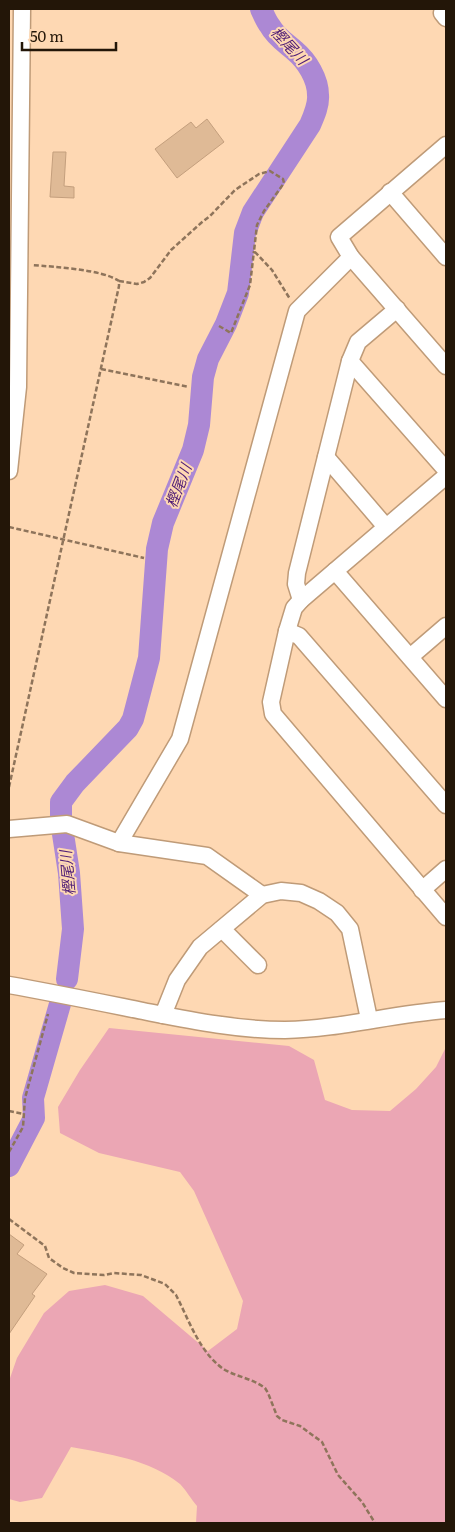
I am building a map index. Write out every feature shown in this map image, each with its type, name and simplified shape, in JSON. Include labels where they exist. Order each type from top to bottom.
[{"type":"street","points":[[9,471],[18,387],[14,266],[22,9]]},
{"type":"street","points":[[443,9],[442,13],[446,18]]},
{"type":"street","points":[[446,145],[339,236],[351,257],[446,366]]},
{"type":"street","points":[[390,192],[446,257]]},
{"type":"street","points":[[119,843],[180,739],[298,311],[351,257]]},
{"type":"street","points":[[300,600],[296,584],[297,573],[350,360],[358,342],[397,309]]},
{"type":"street","points":[[350,360],[446,470]]},
{"type":"street","points":[[326,457],[386,527]]},
{"type":"street","points":[[446,476],[300,600],[292,612],[271,702],[273,714],[446,918]]},
{"type":"street","points":[[335,571],[446,699]]},
{"type":"street","points":[[410,657],[446,626]]},
{"type":"street","points":[[287,631],[299,636],[446,805]]},
{"type":"street","points":[[9,829],[61,824],[119,843],[207,856],[262,895]]},
{"type":"street","points":[[422,890],[446,869]]},
{"type":"street","points":[[163,1014],[177,980],[200,947],[262,895],[282,891],[301,893],[319,901],[337,913],[350,929],[369,1019]]},
{"type":"street","points":[[222,929],[258,965]]},
{"type":"street","points":[[9,985],[237,1027],[284,1030],[346,1024],[369,1019],[446,1010]]},
{"type":"path","points":[[14,266],[32,265],[100,273],[119,281],[137,284],[144,282],[150,278],[172,250],[210,216],[234,190],[259,174],[273,172],[284,183],[256,224],[250,284],[231,333],[219,326]]},
{"type":"path","points":[[254,251],[272,270],[298,311]]},
{"type":"path","points":[[9,787],[119,281]]},
{"type":"path","points":[[101,369],[189,387]]},
{"type":"path","points":[[9,527],[64,538],[144,558]]},
{"type":"path","points":[[9,1152],[23,1127],[25,1098],[48,1014]]},
{"type":"path","points":[[9,1111],[24,1114]]},
{"type":"path","points":[[9,1219],[45,1246],[49,1258],[69,1271],[104,1275],[114,1272],[142,1275],[157,1280],[172,1289],[196,1336],[212,1359],[228,1371],[265,1388],[277,1416],[282,1420],[300,1426],[322,1442],[338,1475],[362,1502],[375,1523]]},
{"type":"shaded area","points":[[109,1028],[289,1046],[314,1060],[325,1100],[352,1110],[390,1111],[416,1089],[436,1067],[446,1047],[446,1523],[196,1523],[197,1506],[180,1484],[168,1476],[142,1463],[71,1447],[42,1498],[20,1502],[9,1499],[9,1381],[17,1358],[44,1313],[69,1291],[105,1285],[143,1296],[208,1351],[237,1329],[243,1301],[194,1191],[180,1172],[99,1153],[60,1133],[58,1107],[80,1070]]},
{"type":"building","points":[[207,119],[224,142],[177,178],[155,149],[191,122],[196,128]]},
{"type":"building","points":[[53,152],[66,152],[64,186],[74,187],[74,198],[50,197]]},
{"type":"building","points":[[9,1234],[24,1245],[17,1254],[47,1274],[32,1294],[35,1296],[9,1334]]},
{"type":"waterway","name":"樫尾川","points":[[67,979],[73,929],[69,873],[61,821],[61,802],[75,783],[128,728],[133,719],[149,658],[157,549],[163,523],[193,450],[199,425],[203,377],[208,359],[226,324],[238,293],[245,233],[253,212],[310,125],[317,107],[318,89],[308,65],[275,33],[261,9]]},
{"type":"waterway","name":"樫尾川","points":[[9,1166],[34,1118],[33,1098],[60,1004]]}]
